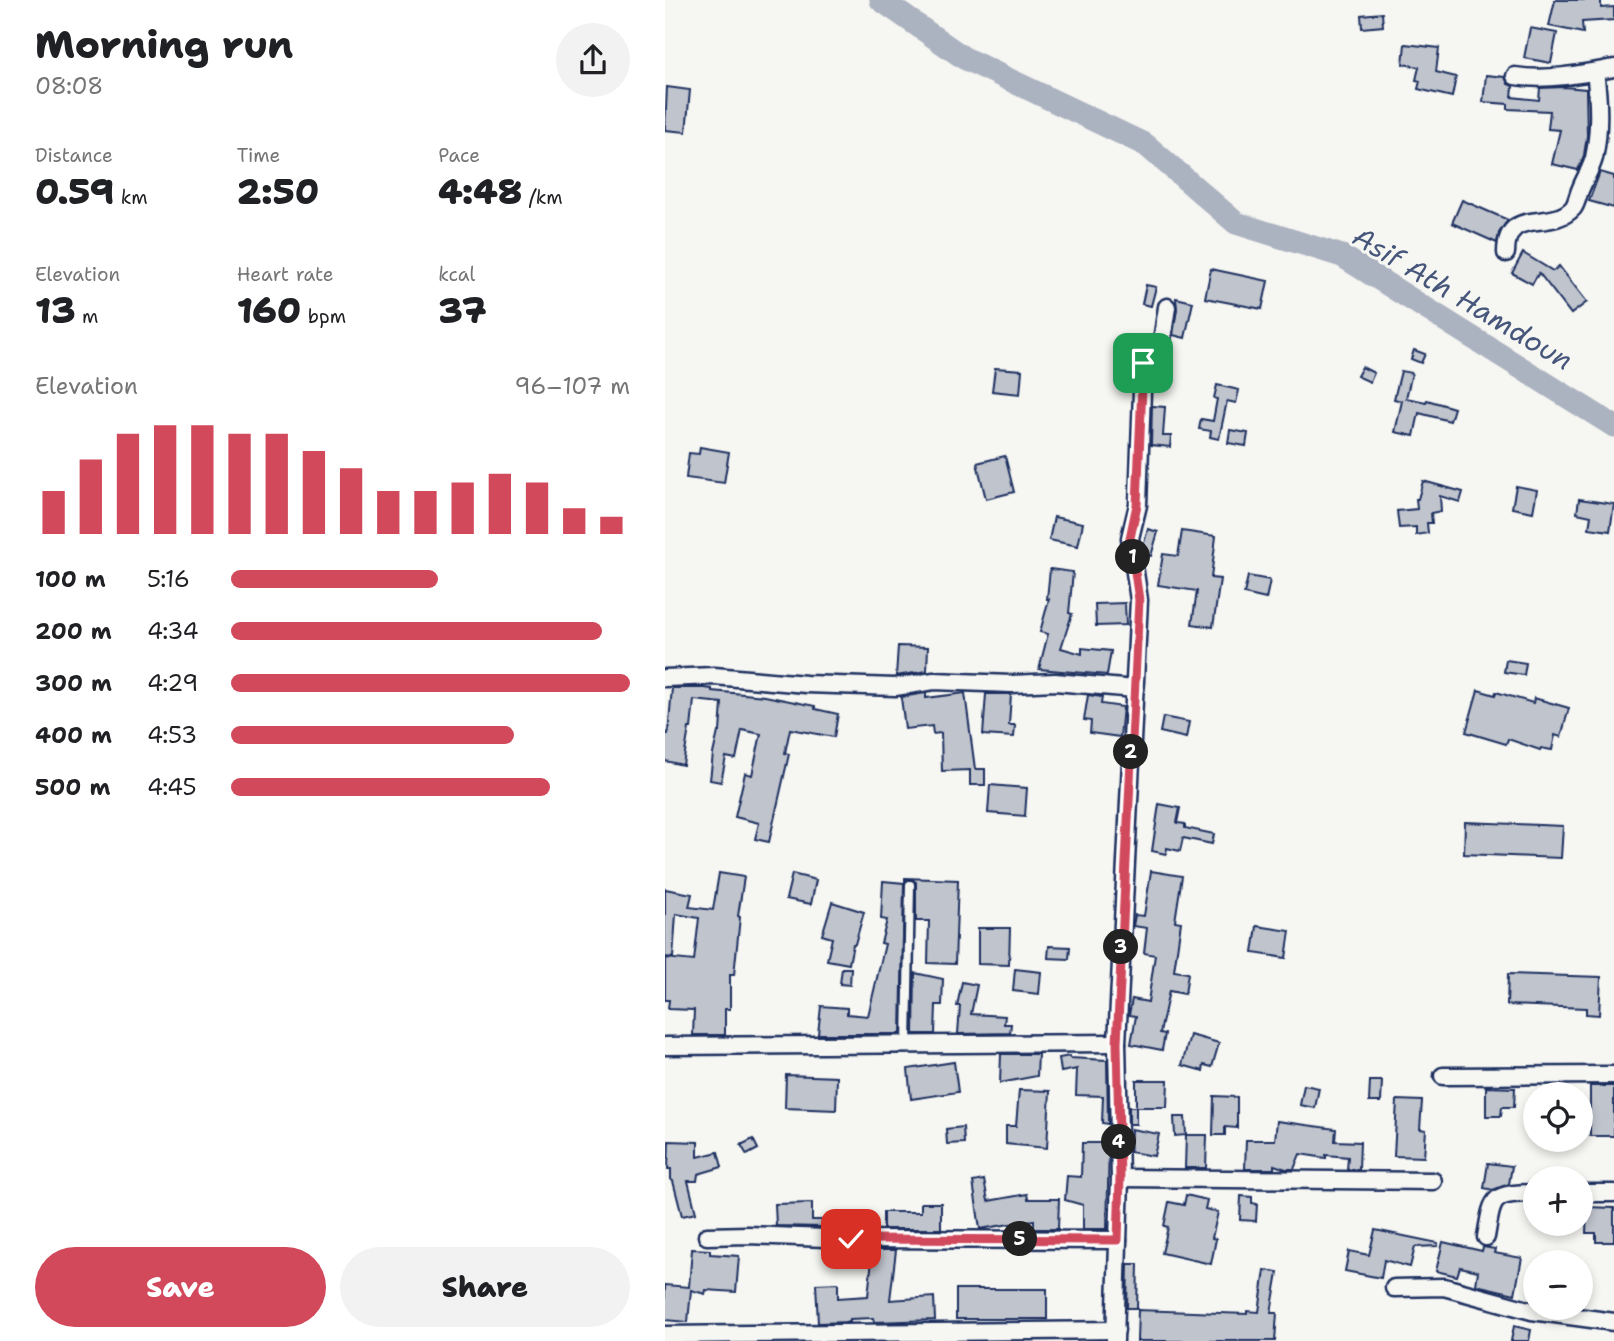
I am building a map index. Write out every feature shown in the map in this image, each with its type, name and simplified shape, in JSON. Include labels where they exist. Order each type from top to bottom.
[{"type":"street","points":[[1515,76],[1529,78],[1614,68]]},
{"type":"street","points":[[1506,253],[1506,240],[1514,227],[1522,223],[1558,219],[1575,206],[1594,157],[1599,102],[1595,72]]},
{"type":"street","points":[[665,1335],[1116,1336],[1120,1178],[1117,1043],[1139,600],[1130,538],[1137,505],[1143,363],[1161,347],[1167,307]]},
{"type":"street","points":[[665,678],[713,676],[806,684],[895,687],[934,681],[1011,684],[1055,682],[1135,689]]},
{"type":"street","points":[[665,1046],[1117,1043]]},
{"type":"street","points":[[1443,1076],[1614,1075]]},
{"type":"street","points":[[1120,1178],[1433,1181]]},
{"type":"street","points":[[1486,1237],[1495,1201],[1503,1194],[1523,1193]]},
{"type":"street","points":[[1593,1193],[1614,1193]]},
{"type":"street","points":[[707,1236],[1118,1240]]},
{"type":"street","points":[[1394,1288],[1444,1287],[1532,1311],[1614,1322]]},
{"type":"lane","points":[[907,1045],[909,885]]},
{"type":"building","points":[[1555,0],[1601,0],[1601,8],[1614,7],[1614,20],[1582,22],[1583,33],[1549,26]]},
{"type":"building","points":[[1382,13],[1383,26],[1362,28],[1361,15]]},
{"type":"building","points":[[1530,28],[1557,33],[1551,63],[1524,58]]},
{"type":"building","points":[[1405,44],[1439,48],[1436,72],[1456,77],[1452,97],[1418,89],[1420,81],[1416,80],[1419,67],[1403,64]]},
{"type":"building","points":[[1486,75],[1505,77],[1508,84],[1513,86],[1512,97],[1539,100],[1540,88],[1586,89],[1587,136],[1578,170],[1552,164],[1560,130],[1548,129],[1550,111],[1508,109],[1508,104],[1483,102]]},
{"type":"building","points":[[667,87],[690,90],[686,132],[665,130]]},
{"type":"building","points":[[1600,172],[1614,176],[1614,208],[1589,201]]},
{"type":"building","points":[[1462,200],[1508,220],[1499,233],[1497,243],[1452,223]]},
{"type":"building","points":[[1523,253],[1553,271],[1559,266],[1587,302],[1571,314],[1539,273],[1532,284],[1512,273]]},
{"type":"building","points":[[1211,269],[1268,281],[1262,309],[1205,298]]},
{"type":"building","points":[[1146,285],[1156,287],[1151,306],[1142,304]]},
{"type":"building","points":[[1176,298],[1193,302],[1185,338],[1173,335]]},
{"type":"building","points":[[1414,350],[1425,354],[1421,363],[1411,359]]},
{"type":"building","points":[[1362,367],[1374,373],[1370,382],[1357,376]]},
{"type":"building","points":[[995,368],[1022,370],[1020,394],[992,391]]},
{"type":"building","points":[[1401,371],[1412,373],[1406,398],[1427,400],[1454,408],[1450,421],[1419,413],[1414,436],[1395,432],[1402,401],[1394,399]]},
{"type":"building","points":[[1217,385],[1239,390],[1236,403],[1227,401],[1219,439],[1210,437],[1211,431],[1199,429],[1201,419],[1213,421]]},
{"type":"building","points":[[1152,406],[1165,407],[1163,436],[1171,436],[1170,447],[1151,445]]},
{"type":"building","points":[[1230,430],[1248,433],[1246,446],[1228,443]]},
{"type":"building","points":[[700,447],[729,452],[724,483],[686,478],[689,453],[699,454]]},
{"type":"building","points":[[1005,456],[1014,492],[986,499],[977,463]]},
{"type":"building","points":[[1423,481],[1463,492],[1460,502],[1440,496],[1441,511],[1431,513],[1432,523],[1427,523],[1428,533],[1416,535],[1416,527],[1399,528],[1397,511],[1417,509],[1416,499]]},
{"type":"building","points":[[1516,486],[1537,490],[1533,512],[1512,508]]},
{"type":"building","points":[[1579,499],[1614,504],[1610,531],[1589,528],[1591,516],[1577,513]]},
{"type":"building","points":[[1054,517],[1083,523],[1078,546],[1049,540]]},
{"type":"building","points":[[1148,529],[1158,532],[1151,556],[1143,553],[1142,549]]},
{"type":"building","points":[[1182,531],[1216,536],[1211,578],[1220,579],[1213,627],[1192,624],[1197,591],[1158,585],[1163,554],[1178,556]]},
{"type":"building","points":[[1050,569],[1073,572],[1069,613],[1072,614],[1061,648],[1082,654],[1082,648],[1111,651],[1107,675],[1039,669],[1048,634],[1040,632],[1049,599]]},
{"type":"building","points":[[1248,576],[1270,580],[1266,599],[1244,594]]},
{"type":"building","points":[[1125,603],[1126,625],[1096,626],[1095,604]]},
{"type":"building","points":[[898,646],[928,647],[927,671],[896,676]]},
{"type":"building","points":[[1506,660],[1526,663],[1524,675],[1504,672]]},
{"type":"building","points":[[672,688],[704,688],[765,696],[815,706],[815,709],[838,714],[834,737],[790,729],[785,753],[789,754],[769,842],[755,839],[759,823],[735,817],[745,773],[752,775],[761,734],[742,730],[736,759],[726,757],[721,782],[710,780],[713,754],[720,732],[722,703],[694,700],[683,765],[665,761],[665,734],[668,734]]},
{"type":"building","points":[[1478,690],[1495,695],[1496,692],[1533,703],[1534,698],[1569,708],[1561,737],[1555,735],[1552,750],[1540,750],[1508,739],[1506,744],[1466,732]]},
{"type":"building","points":[[926,693],[926,698],[965,693],[975,769],[985,769],[985,785],[970,785],[970,770],[942,771],[941,733],[933,734],[932,726],[905,729],[901,697]]},
{"type":"building","points":[[986,694],[1011,694],[1009,725],[1015,725],[1014,737],[983,735]]},
{"type":"building","points":[[1088,695],[1102,697],[1101,704],[1123,707],[1120,737],[1090,733],[1091,721],[1084,720]]},
{"type":"building","points":[[1163,717],[1189,722],[1186,738],[1160,732]]},
{"type":"building","points":[[990,785],[1027,788],[1025,816],[988,813]]},
{"type":"building","points":[[1159,804],[1180,808],[1177,823],[1185,824],[1185,828],[1214,834],[1212,844],[1183,838],[1180,851],[1167,848],[1166,854],[1152,851]]},
{"type":"building","points":[[1465,822],[1563,826],[1561,858],[1464,854]]},
{"type":"building","points":[[1151,871],[1182,876],[1175,921],[1181,922],[1174,971],[1188,973],[1185,994],[1169,991],[1160,1033],[1165,1034],[1162,1050],[1131,1044],[1136,1016],[1129,1015],[1132,999],[1148,1002],[1155,955],[1144,953],[1147,928],[1133,926],[1135,915],[1144,916]]},
{"type":"building","points":[[719,873],[744,877],[734,975],[730,975],[730,1009],[725,1009],[725,1035],[693,1035],[694,1010],[668,1009],[669,1000],[665,1000],[665,958],[694,961],[699,918],[676,914],[673,958],[665,957],[665,889],[692,894],[689,907],[713,910]]},
{"type":"building","points":[[792,874],[816,880],[811,904],[786,899]]},
{"type":"building","points":[[905,878],[958,880],[955,964],[928,963],[929,921],[916,921],[916,882],[911,879],[905,881]]},
{"type":"building","points":[[883,881],[904,883],[901,1034],[818,1034],[821,1006],[847,1008],[847,1014],[868,1016],[885,944],[881,943],[887,920],[881,919]]},
{"type":"building","points":[[832,902],[864,912],[849,964],[827,960],[832,938],[822,935]]},
{"type":"building","points":[[1257,926],[1290,931],[1286,958],[1253,953]]},
{"type":"building","points":[[978,928],[1010,928],[1009,965],[978,964]]},
{"type":"building","points":[[1049,946],[1070,947],[1069,959],[1048,958]]},
{"type":"building","points":[[842,968],[851,968],[850,985],[840,984]]},
{"type":"building","points":[[1015,969],[1041,972],[1039,994],[1013,991]]},
{"type":"building","points":[[915,973],[943,979],[942,1005],[936,1005],[935,1034],[914,1034]]},
{"type":"building","points":[[1508,974],[1601,977],[1599,1015],[1586,1014],[1586,1008],[1507,1005]]},
{"type":"building","points":[[962,982],[977,985],[971,1014],[1005,1016],[1004,1024],[1011,1024],[1010,1033],[958,1034],[960,1006],[957,1006]]},
{"type":"building","points":[[1190,1035],[1219,1043],[1212,1067],[1204,1065],[1203,1071],[1182,1065]]},
{"type":"building","points":[[1001,1054],[1038,1054],[1037,1076],[1000,1083]]},
{"type":"building","points":[[1070,1056],[1107,1060],[1108,1124],[1102,1123],[1103,1096],[1076,1095],[1077,1069],[1061,1072],[1059,1058]]},
{"type":"building","points":[[954,1062],[958,1092],[911,1099],[908,1069]]},
{"type":"building","points":[[786,1075],[837,1077],[836,1110],[785,1108]]},
{"type":"building","points":[[1136,1080],[1168,1080],[1167,1107],[1136,1107]]},
{"type":"building","points":[[1370,1081],[1382,1081],[1381,1102],[1369,1102]]},
{"type":"building","points":[[1304,1085],[1319,1088],[1315,1108],[1300,1105]]},
{"type":"building","points":[[1593,1086],[1614,1086],[1614,1136],[1593,1136]]},
{"type":"building","points":[[1486,1087],[1515,1088],[1514,1107],[1502,1107],[1501,1116],[1486,1116]]},
{"type":"building","points":[[1019,1090],[1050,1091],[1047,1148],[1006,1144],[1006,1126],[1016,1126]]},
{"type":"building","points":[[1214,1096],[1237,1097],[1237,1128],[1225,1127],[1225,1135],[1213,1135]]},
{"type":"building","points":[[1397,1100],[1422,1101],[1420,1129],[1426,1130],[1424,1157],[1394,1156]]},
{"type":"building","points":[[1129,1107],[1136,1107],[1136,1124],[1129,1124]]},
{"type":"building","points":[[1174,1117],[1185,1117],[1186,1135],[1175,1136]]},
{"type":"building","points":[[1277,1121],[1336,1129],[1335,1141],[1360,1142],[1359,1170],[1347,1170],[1348,1157],[1326,1155],[1326,1158],[1300,1154],[1294,1169],[1274,1165],[1274,1169],[1245,1169],[1246,1140],[1275,1140]]},
{"type":"building","points":[[963,1127],[964,1143],[947,1144],[946,1129]]},
{"type":"building","points":[[1131,1129],[1159,1134],[1154,1156],[1130,1152]]},
{"type":"building","points":[[1186,1135],[1207,1135],[1206,1168],[1185,1168]]},
{"type":"building","points":[[753,1139],[758,1149],[747,1155],[741,1145]]},
{"type":"building","points":[[669,1141],[698,1142],[698,1157],[718,1152],[722,1167],[698,1174],[697,1181],[688,1181],[696,1213],[682,1216],[671,1180],[671,1169],[668,1169]]},
{"type":"building","points":[[1082,1143],[1109,1143],[1107,1229],[1083,1229],[1083,1205],[1065,1200],[1067,1176],[1081,1177]]},
{"type":"building","points":[[1488,1163],[1512,1166],[1509,1184],[1493,1190],[1484,1188]]},
{"type":"building","points":[[984,1180],[988,1201],[1027,1194],[1028,1199],[1059,1199],[1058,1229],[1034,1229],[1034,1220],[980,1229],[973,1182]]},
{"type":"building","points":[[1186,1195],[1207,1200],[1205,1209],[1218,1212],[1212,1238],[1216,1239],[1211,1264],[1162,1253],[1168,1227],[1164,1226],[1169,1202],[1184,1205]]},
{"type":"building","points":[[1241,1196],[1252,1197],[1252,1203],[1257,1204],[1256,1221],[1240,1220]]},
{"type":"building","points":[[812,1203],[812,1220],[823,1220],[823,1227],[776,1226],[775,1204]]},
{"type":"building","points":[[921,1203],[941,1203],[941,1229],[883,1229],[883,1212],[921,1212]]},
{"type":"building","points":[[1593,1207],[1614,1208],[1614,1242],[1596,1242],[1596,1233],[1593,1233]]},
{"type":"building","points":[[1375,1230],[1438,1243],[1438,1246],[1415,1247],[1410,1267],[1384,1260],[1381,1278],[1345,1271],[1349,1251],[1369,1255]]},
{"type":"building","points":[[1443,1242],[1482,1251],[1483,1247],[1495,1249],[1494,1253],[1522,1258],[1515,1294],[1476,1285],[1478,1271],[1460,1267],[1457,1276],[1436,1271]]},
{"type":"building","points":[[692,1249],[710,1250],[710,1254],[739,1256],[736,1292],[706,1290],[705,1294],[691,1290],[688,1322],[665,1320],[665,1285],[689,1287]]},
{"type":"building","points":[[873,1250],[896,1250],[890,1300],[934,1297],[935,1320],[874,1322],[873,1318],[818,1323],[816,1284],[838,1283],[838,1298],[868,1296]]},
{"type":"building","points":[[1128,1264],[1138,1264],[1137,1308],[1127,1308]]},
{"type":"building","points":[[1265,1270],[1278,1272],[1271,1313],[1277,1313],[1275,1341],[1137,1341],[1138,1310],[1247,1314],[1247,1311],[1259,1312]]},
{"type":"building","points":[[956,1289],[1047,1289],[1047,1319],[956,1319]]},
{"type":"building","points":[[1514,1326],[1531,1330],[1529,1341],[1511,1341]]},
{"type":"waterway","name":"Asif Ath Hamdoun","points":[[881,0],[964,58],[1146,145],[1236,223],[1342,256],[1614,426]]},
{"type":"route","points":[[851,1239],[1118,1240],[1120,1178],[1117,1043],[1139,600],[1130,538],[1137,505],[1143,363]]}]
